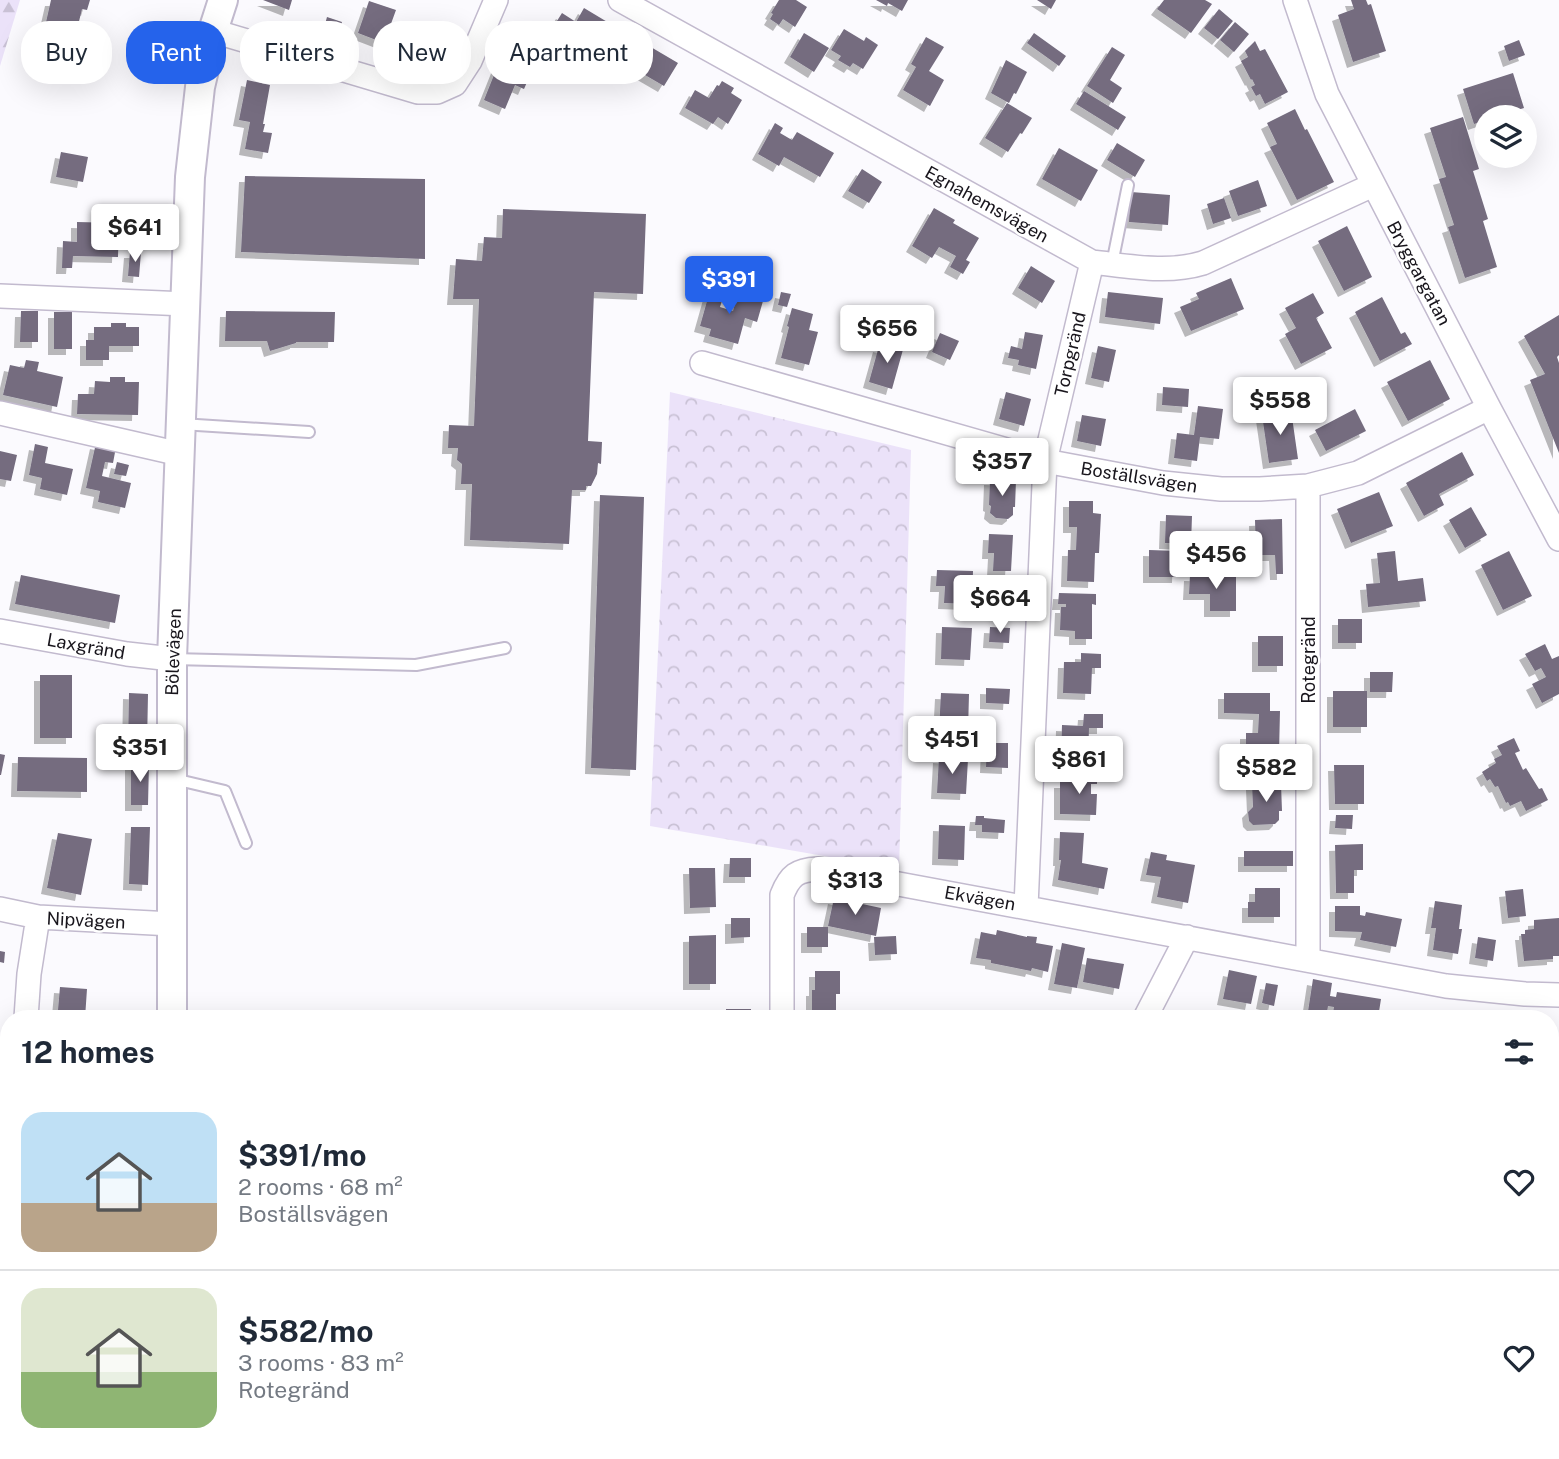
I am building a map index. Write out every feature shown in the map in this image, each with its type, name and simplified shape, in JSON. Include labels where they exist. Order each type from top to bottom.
[{"type":"street","name":"Bölevägen","points":[[216,21],[223,0]]},
{"type":"street","points":[[226,35],[418,92],[437,92],[455,84],[470,61],[496,0]]},
{"type":"street","name":"Egnahemsvägen","points":[[620,0],[1102,263],[1174,270],[1190,267],[1373,185]]},
{"type":"street","name":"Bryggargatan","points":[[1295,0],[1327,94],[1559,539]]},
{"type":"street","name":"Bölevägen","points":[[172,1010],[172,659],[190,177],[200,84]]},
{"type":"street","name":"Torpgränd","points":[[1026,907],[1045,461],[1102,263]]},
{"type":"street","points":[[0,296],[186,304]]},
{"type":"street","name":"Boställsvägen","points":[[702,363],[1045,461],[1163,483],[1221,489],[1308,486],[1358,473],[1489,408]]},
{"type":"street","points":[[0,413],[180,454]]},
{"type":"street","name":"Rotegränd","points":[[1308,486],[1308,960]]},
{"type":"street","name":"Laxgränd","points":[[0,631],[127,654],[172,659]]},
{"type":"street","name":"Ekvägen","points":[[782,1010],[782,895],[787,882],[796,873],[808,869],[1446,986],[1559,995]]},
{"type":"street","name":"Nipvägen","points":[[0,909],[38,917],[172,924]]},
{"type":"street","points":[[27,1010],[38,917]]},
{"type":"street","points":[[1149,1010],[1187,937]]},
{"type":"lane","points":[[1102,263],[1128,185]]},
{"type":"lane","points":[[181,424],[309,432]]},
{"type":"lane","points":[[172,659],[416,666],[505,648]]},
{"type":"lane","points":[[171,778],[225,791],[246,843]]},
{"type":"green space","points":[[0,0],[20,0],[0,66]]},
{"type":"green space","points":[[670,392],[911,450],[899,869],[650,826]]},
{"type":"building","points":[[51,0],[90,0],[87,10],[82,9],[79,21],[46,21]]},
{"type":"building","points":[[263,0],[292,0],[289,10]]},
{"type":"building","points":[[779,0],[796,0],[807,7],[795,27],[783,19],[779,25],[770,19]]},
{"type":"building","points":[[876,0],[908,0],[902,11]]},
{"type":"building","points":[[1037,0],[1056,0],[1051,9]]},
{"type":"building","points":[[1164,0],[1205,0],[1212,4],[1191,33],[1157,9]]},
{"type":"building","points":[[1351,0],[1366,0],[1368,5],[1371,4],[1386,51],[1353,62],[1338,15],[1354,9]]},
{"type":"building","points":[[369,1],[396,10],[392,21],[373,21],[373,39],[359,33]]},
{"type":"building","points":[[584,8],[606,21],[577,21]]},
{"type":"building","points":[[1219,9],[1233,21],[1218,39],[1204,28]]},
{"type":"building","points":[[562,13],[574,21],[557,21]]},
{"type":"building","points":[[1235,22],[1249,34],[1234,52],[1220,40]]},
{"type":"building","points":[[844,29],[864,41],[866,37],[878,45],[863,69],[853,63],[850,67],[838,60],[841,56],[831,50]]},
{"type":"building","points":[[804,33],[829,48],[814,72],[790,57]]},
{"type":"building","points":[[1034,33],[1066,56],[1059,66],[1027,43]]},
{"type":"building","points":[[926,37],[944,47],[929,71],[944,80],[930,106],[903,90],[916,67],[911,64]]},
{"type":"building","points":[[1519,40],[1525,55],[1509,61],[1504,46]]},
{"type":"building","points":[[1255,41],[1260,51],[1265,49],[1288,92],[1265,104],[1260,94],[1256,96],[1251,87],[1255,85],[1241,61],[1248,57],[1245,51]]},
{"type":"building","points":[[1112,47],[1125,55],[1110,80],[1122,88],[1113,103],[1087,86]]},
{"type":"building","points":[[653,48],[678,63],[664,86],[653,80]]},
{"type":"building","points":[[1006,60],[1027,72],[1009,103],[991,93]]},
{"type":"building","points":[[1513,73],[1523,105],[1474,105],[1474,124],[1463,89]]},
{"type":"building","points":[[722,81],[734,88],[731,93],[742,100],[728,124],[718,117],[713,124],[685,108],[695,90],[709,98]]},
{"type":"building","points":[[246,84],[270,85],[263,124],[263,132],[272,133],[268,153],[245,149],[250,122],[239,120]]},
{"type":"building","points":[[490,84],[526,84],[524,89],[515,85],[505,109],[484,100]]},
{"type":"building","points":[[1084,91],[1126,117],[1118,130],[1076,104]]},
{"type":"building","points":[[1007,103],[1032,118],[1008,152],[985,138]]},
{"type":"building","points":[[1295,109],[1334,182],[1297,200],[1270,147],[1277,144],[1267,123]]},
{"type":"building","points":[[1463,117],[1474,153],[1474,168],[1479,169],[1473,171],[1488,219],[1483,221],[1497,267],[1465,278],[1448,227],[1454,225],[1439,179],[1446,177],[1430,128]]},
{"type":"building","points":[[775,123],[783,128],[780,133],[792,140],[797,132],[834,153],[820,177],[784,157],[779,166],[758,154]]},
{"type":"building","points":[[1117,143],[1145,160],[1135,177],[1107,160]]},
{"type":"building","points":[[1059,148],[1098,170],[1081,201],[1042,179]]},
{"type":"building","points":[[61,152],[88,157],[83,182],[56,177]]},
{"type":"building","points":[[862,169],[882,182],[869,203],[848,191]]},
{"type":"building","points":[[245,176],[425,179],[425,259],[241,252]]},
{"type":"building","points":[[1258,180],[1267,206],[1238,216],[1229,191]]},
{"type":"building","points":[[1131,192],[1170,195],[1168,225],[1129,222]]},
{"type":"building","points":[[1224,198],[1231,218],[1213,224],[1207,204]]},
{"type":"building","points":[[934,208],[979,238],[966,260],[970,262],[963,274],[950,267],[956,256],[939,247],[932,258],[912,246]]},
{"type":"building","points":[[503,209],[646,214],[643,294],[594,292],[588,441],[602,442],[601,464],[598,463],[597,474],[591,486],[586,486],[586,490],[572,490],[569,544],[470,540],[472,484],[461,484],[462,464],[457,460],[458,448],[448,448],[449,425],[474,426],[479,299],[453,299],[456,259],[482,261],[484,237],[502,238]]},
{"type":"building","points":[[77,222],[119,223],[118,257],[73,256],[72,268],[62,268],[63,241],[77,242]]},
{"type":"building","points":[[1347,226],[1372,277],[1344,291],[1318,241]]},
{"type":"building","points":[[130,252],[141,252],[139,277],[128,276]]},
{"type":"building","points":[[1031,266],[1055,281],[1042,303],[1018,288]]},
{"type":"building","points":[[1231,278],[1244,309],[1191,331],[1180,307],[1199,299],[1196,293]]},
{"type":"building","points":[[711,287],[725,291],[720,307],[733,311],[738,294],[763,301],[757,322],[745,318],[738,344],[709,336],[711,329],[700,326]]},
{"type":"building","points":[[781,292],[791,294],[787,307],[778,305]]},
{"type":"building","points":[[1108,292],[1163,298],[1160,324],[1105,317]]},
{"type":"building","points":[[1313,293],[1324,313],[1316,318],[1332,348],[1301,364],[1285,334],[1296,328],[1285,308]]},
{"type":"building","points":[[1382,297],[1401,334],[1405,332],[1412,344],[1380,361],[1355,312]]},
{"type":"building","points":[[792,308],[813,314],[809,330],[818,332],[809,365],[781,358]]},
{"type":"building","points":[[21,311],[38,311],[38,342],[20,342]]},
{"type":"building","points":[[226,311],[335,312],[334,342],[296,342],[270,351],[267,341],[225,341]]},
{"type":"building","points":[[54,312],[72,312],[72,349],[54,349]]},
{"type":"building","points":[[1559,315],[1559,453],[1530,380],[1545,374],[1524,336]]},
{"type":"building","points":[[111,323],[126,323],[126,327],[139,327],[139,346],[109,346],[109,360],[86,360],[86,340],[94,340],[94,327],[111,327]]},
{"type":"building","points":[[1025,332],[1043,335],[1036,369],[1018,365],[1019,360],[1008,358],[1011,346],[1022,349]]},
{"type":"building","points":[[940,333],[959,341],[950,360],[932,352]]},
{"type":"building","points":[[890,342],[904,346],[892,389],[869,382],[879,346],[888,348]]},
{"type":"building","points":[[1098,346],[1116,350],[1109,382],[1091,378]]},
{"type":"building","points":[[26,360],[39,362],[37,371],[63,377],[57,407],[3,395],[10,365],[24,368]]},
{"type":"building","points":[[1430,360],[1450,399],[1408,421],[1387,382]]},
{"type":"building","points":[[110,377],[125,377],[125,382],[139,382],[138,415],[77,414],[78,394],[94,394],[95,381],[110,382]]},
{"type":"building","points":[[1163,387],[1189,389],[1188,407],[1162,405]]},
{"type":"building","points":[[1006,392],[1031,399],[1024,426],[999,419]]},
{"type":"building","points":[[1198,406],[1223,409],[1219,439],[1200,437],[1197,461],[1174,458],[1177,433],[1194,435]]},
{"type":"building","points":[[1355,409],[1366,431],[1326,451],[1315,430]]},
{"type":"building","points":[[1291,410],[1298,459],[1269,463],[1262,415]]},
{"type":"building","points":[[1082,415],[1106,419],[1101,446],[1077,441]]},
{"type":"building","points":[[96,443],[116,447],[113,463],[105,462],[102,476],[131,483],[125,508],[98,502],[100,491],[86,488]]},
{"type":"building","points":[[35,444],[48,447],[45,463],[73,469],[67,495],[40,489],[42,478],[29,475]]},
{"type":"building","points":[[0,451],[17,455],[11,481],[0,479]]},
{"type":"building","points":[[1462,452],[1474,475],[1439,494],[1444,505],[1424,516],[1406,483]]},
{"type":"building","points":[[117,462],[129,465],[126,476],[114,474]]},
{"type":"building","points":[[990,479],[1016,480],[1015,507],[1013,515],[1008,519],[996,518],[990,513]]},
{"type":"building","points":[[1379,492],[1393,526],[1351,543],[1337,509]]},
{"type":"building","points":[[600,495],[644,497],[636,770],[591,768]]},
{"type":"building","points":[[1069,501],[1093,501],[1093,513],[1101,514],[1094,582],[1067,581],[1068,550],[1076,550],[1077,527],[1069,527]]},
{"type":"building","points":[[1471,507],[1487,535],[1465,548],[1449,520]]},
{"type":"building","points":[[1166,515],[1192,516],[1191,544],[1165,543]]},
{"type":"building","points":[[1282,519],[1283,574],[1276,574],[1275,555],[1256,555],[1255,520]]},
{"type":"building","points":[[989,534],[1013,535],[1011,571],[993,571],[994,553],[988,553]]},
{"type":"building","points":[[1149,550],[1179,551],[1178,577],[1149,577]]},
{"type":"building","points":[[1395,551],[1398,581],[1423,578],[1426,601],[1368,607],[1366,584],[1380,583],[1377,553]]},
{"type":"building","points":[[1509,551],[1532,596],[1503,610],[1481,565]]},
{"type":"building","points":[[937,570],[973,571],[972,604],[944,603],[945,586],[936,586]]},
{"type":"building","points":[[21,575],[120,595],[115,623],[15,604]]},
{"type":"building","points":[[1190,575],[1236,576],[1236,611],[1210,611],[1210,594],[1189,594]]},
{"type":"building","points":[[1059,593],[1096,594],[1096,605],[1092,604],[1092,639],[1075,639],[1075,631],[1060,630],[1061,607],[1066,607],[1066,604],[1058,604]]},
{"type":"building","points":[[1338,619],[1362,619],[1362,643],[1338,643]]},
{"type":"building","points":[[942,627],[972,628],[970,660],[941,659]]},
{"type":"building","points":[[990,627],[1010,628],[1009,643],[989,642]]},
{"type":"building","points":[[1258,636],[1283,636],[1283,666],[1258,666]]},
{"type":"building","points":[[1545,644],[1552,659],[1559,656],[1559,694],[1542,703],[1532,684],[1546,677],[1541,668],[1535,671],[1525,654]]},
{"type":"building","points":[[1081,653],[1101,654],[1101,668],[1092,668],[1091,694],[1063,693],[1064,662],[1081,662]]},
{"type":"building","points":[[1370,672],[1393,672],[1392,692],[1370,692]]},
{"type":"building","points":[[40,675],[72,675],[72,738],[40,738]]},
{"type":"building","points":[[986,688],[1010,689],[1009,704],[986,703]]},
{"type":"building","points":[[1333,691],[1367,691],[1367,727],[1333,727]]},
{"type":"building","points":[[129,693],[148,694],[147,745],[128,745]]},
{"type":"building","points":[[941,693],[969,694],[968,731],[939,730]]},
{"type":"building","points":[[1224,693],[1270,693],[1270,711],[1280,711],[1279,753],[1246,752],[1246,733],[1258,733],[1259,714],[1224,713]]},
{"type":"building","points":[[1084,714],[1103,714],[1103,728],[1089,728],[1088,758],[1061,757],[1062,725],[1083,726]]},
{"type":"building","points":[[1514,738],[1520,751],[1515,753],[1523,770],[1526,768],[1548,800],[1526,811],[1521,801],[1510,806],[1506,803],[1498,786],[1495,787],[1490,779],[1487,781],[1482,772],[1496,763],[1494,759],[1502,755],[1497,746]]},
{"type":"building","points":[[987,743],[1008,743],[1008,768],[986,767]]},
{"type":"building","points":[[0,754],[5,755],[1,775],[0,775]]},
{"type":"building","points":[[18,757],[87,758],[87,792],[17,791]]},
{"type":"building","points":[[939,757],[968,759],[966,794],[937,793]]},
{"type":"building","points":[[131,763],[149,763],[148,805],[131,805]]},
{"type":"building","points":[[1334,765],[1364,765],[1364,804],[1335,804]]},
{"type":"building","points":[[1078,773],[1097,773],[1097,784],[1091,784],[1091,794],[1097,794],[1096,815],[1060,814],[1060,782],[1078,782]]},
{"type":"building","points":[[1252,784],[1281,784],[1282,811],[1279,811],[1279,820],[1275,824],[1253,825],[1249,821],[1248,812],[1253,807]]},
{"type":"building","points":[[1336,815],[1353,815],[1352,829],[1335,828]]},
{"type":"building","points":[[976,816],[1005,820],[1004,833],[982,832],[982,825],[975,825]]},
{"type":"building","points":[[939,825],[965,826],[964,860],[938,859]]},
{"type":"building","points":[[131,827],[150,827],[148,885],[129,884]]},
{"type":"building","points":[[1060,832],[1084,833],[1082,863],[1108,868],[1104,889],[1058,880],[1061,860]]},
{"type":"building","points":[[58,833],[92,839],[81,895],[47,888]]},
{"type":"building","points":[[1363,844],[1363,870],[1354,870],[1354,893],[1336,893],[1335,845]]},
{"type":"building","points":[[1244,851],[1293,851],[1293,866],[1244,866]]},
{"type":"building","points":[[1151,852],[1167,855],[1166,860],[1195,865],[1188,903],[1157,897],[1161,877],[1146,875]]},
{"type":"building","points":[[730,858],[751,858],[751,877],[729,877]]},
{"type":"building","points":[[689,868],[715,868],[716,907],[690,908]]},
{"type":"building","points":[[1255,888],[1280,888],[1280,917],[1248,917],[1248,902],[1255,902]]},
{"type":"building","points":[[1523,889],[1526,916],[1508,918],[1505,891]]},
{"type":"building","points":[[834,898],[881,908],[876,936],[828,926]]},
{"type":"building","points":[[1435,901],[1462,905],[1458,954],[1433,950],[1436,928],[1431,928]]},
{"type":"building","points":[[1335,906],[1360,906],[1360,915],[1365,916],[1366,912],[1402,919],[1396,947],[1360,940],[1362,932],[1335,931]]},
{"type":"building","points":[[731,918],[750,918],[750,937],[731,938]]},
{"type":"building","points":[[1559,918],[1559,956],[1553,956],[1553,959],[1524,961],[1521,934],[1525,934],[1525,930],[1534,929],[1534,920]]},
{"type":"building","points":[[807,927],[828,927],[828,947],[807,947]]},
{"type":"building","points":[[997,930],[1037,937],[1036,943],[1053,946],[1048,972],[1032,968],[1031,971],[976,958],[981,932],[996,935]]},
{"type":"building","points":[[716,935],[716,984],[689,984],[689,936]]},
{"type":"building","points":[[896,936],[897,954],[875,955],[874,937]]},
{"type":"building","points":[[1478,937],[1496,940],[1493,961],[1475,958]]},
{"type":"building","points":[[1062,943],[1085,948],[1077,988],[1054,984]]},
{"type":"building","points":[[0,951],[5,952],[4,963],[0,962]]},
{"type":"building","points":[[1087,958],[1124,964],[1119,989],[1083,982]]},
{"type":"building","points":[[1229,970],[1257,976],[1251,1004],[1223,999]]},
{"type":"building","points":[[815,971],[840,971],[840,994],[836,994],[836,1010],[812,1010],[812,990],[815,990]]},
{"type":"building","points":[[1313,979],[1332,983],[1330,996],[1336,997],[1337,992],[1381,999],[1379,1010],[1333,1010],[1334,1007],[1328,1006],[1327,1010],[1308,1010]]},
{"type":"building","points":[[1266,983],[1278,985],[1274,1006],[1262,1003]]},
{"type":"building","points":[[60,987],[87,989],[86,1010],[58,1010]]}]
